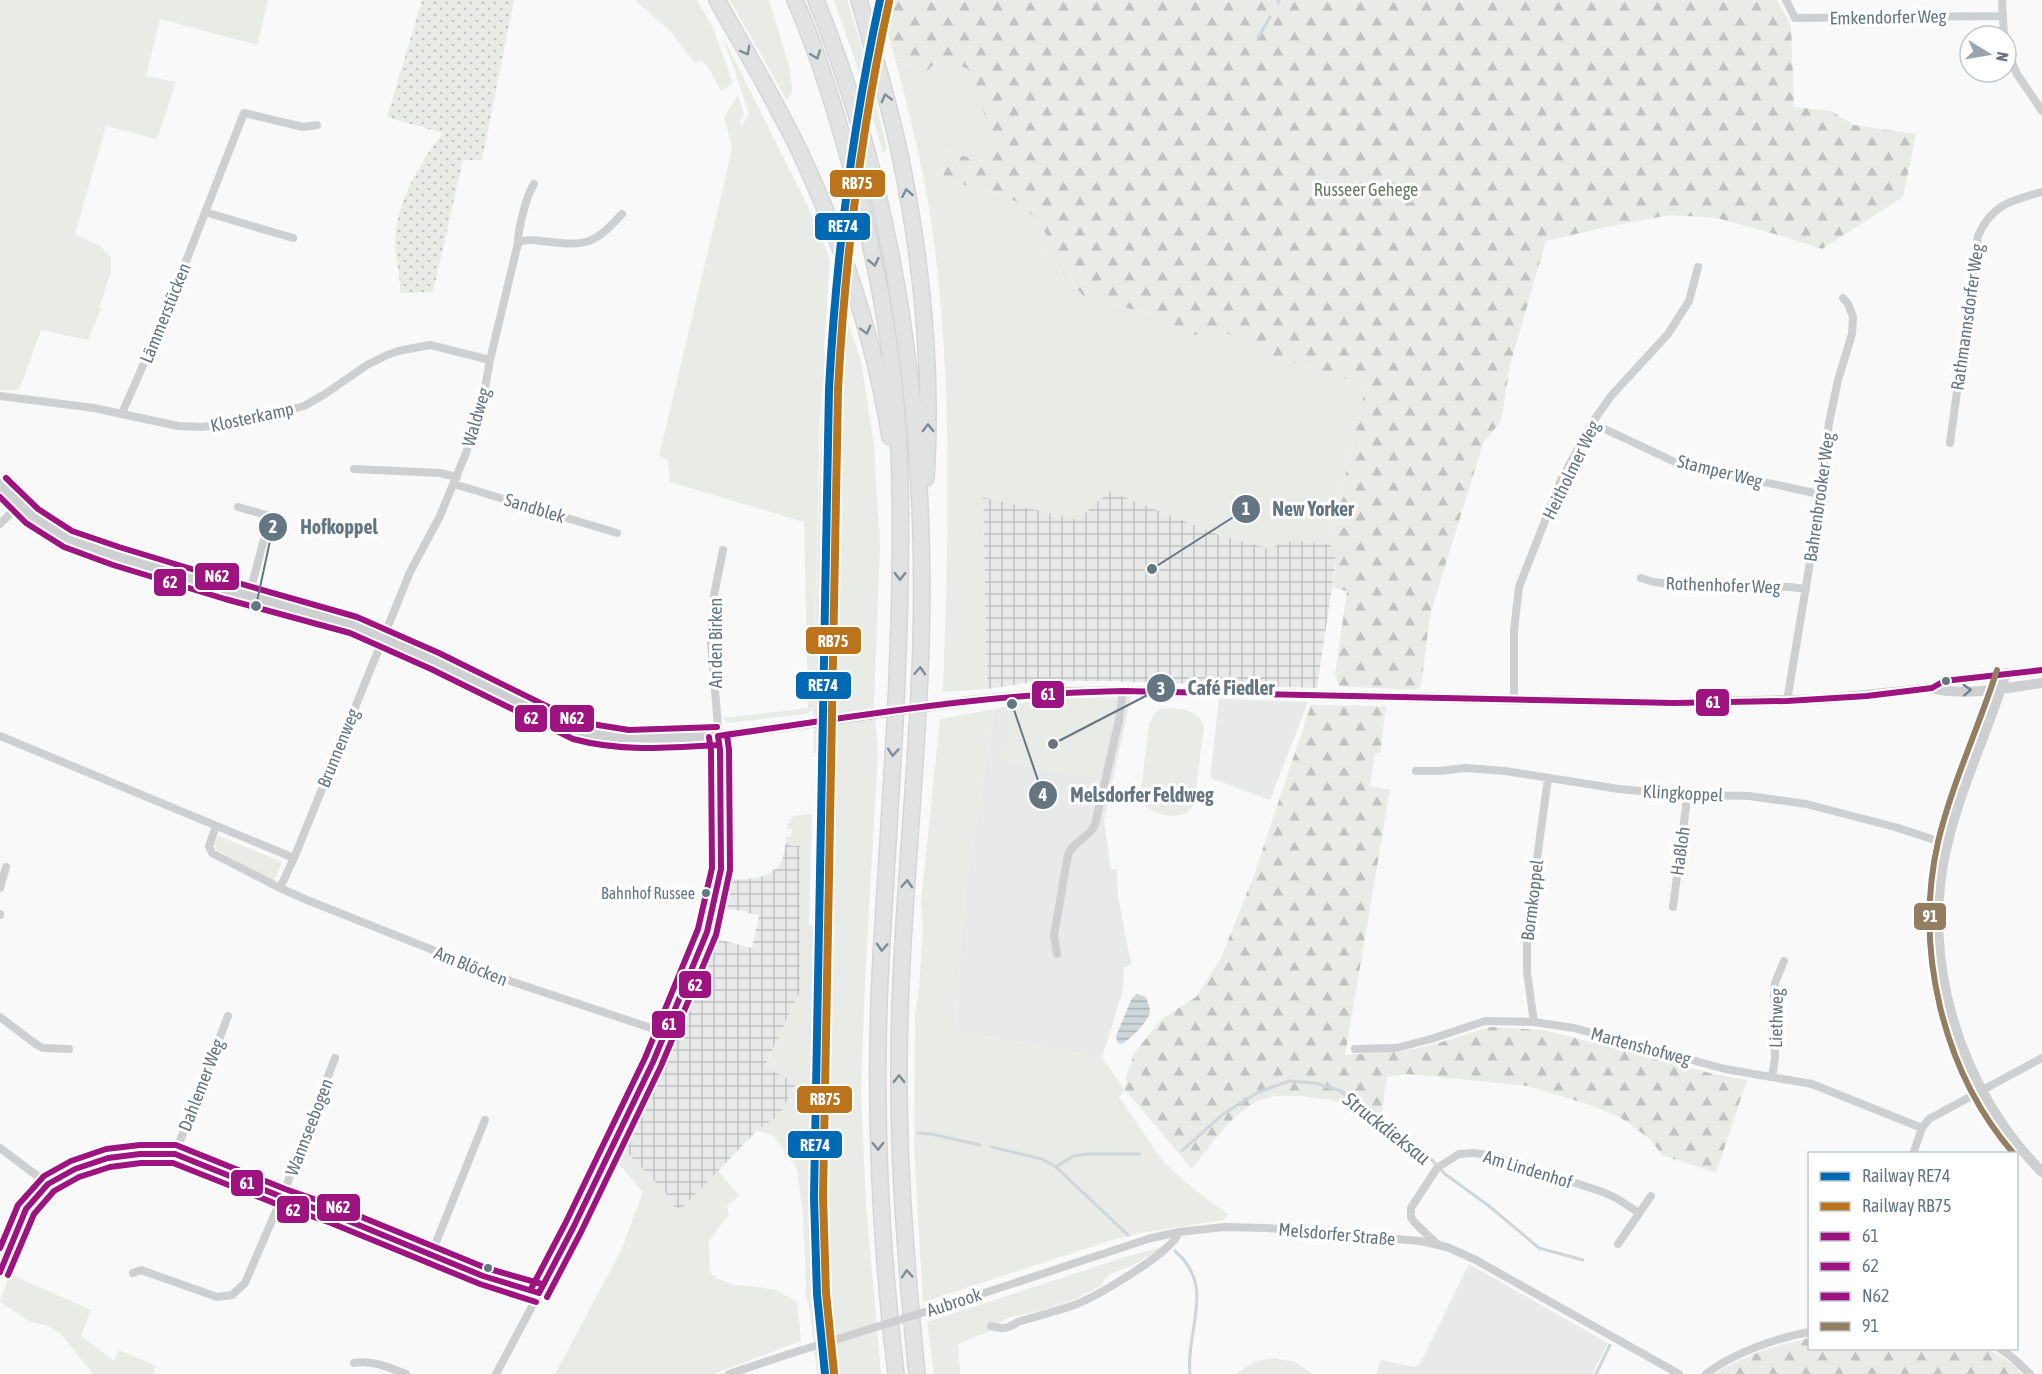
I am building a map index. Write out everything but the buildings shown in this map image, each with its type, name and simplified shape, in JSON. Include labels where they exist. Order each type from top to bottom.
[{"type":"highway","points":[[717,0],[798,149],[849,271],[868,333],[879,380],[900,517]]},
{"type":"highway","points":[[795,0],[822,70],[845,143],[878,279],[894,384],[900,517],[897,685],[880,981],[877,1088],[879,1195],[886,1296],[896,1374]]},
{"type":"highway","points":[[816,0],[841,65],[863,134],[882,215],[899,301],[916,441],[921,528],[921,643],[898,1082],[902,1209],[917,1374]]},
{"type":"highway","points":[[859,0],[881,76],[900,155],[921,281],[927,355],[929,440],[921,528]]},
{"type":"street","name":"Emkendorfer Weg","points":[[1786,0],[1795,18],[2002,16]]},
{"type":"street","points":[[2002,0],[2003,24]]},
{"type":"street","points":[[2018,75],[2042,111]]},
{"type":"street","name":"Lämmerstücken","points":[[122,413],[161,325],[244,113],[303,127],[317,125]]},
{"type":"street","name":"Waldweg","points":[[384,639],[410,572],[440,516],[455,481],[477,417],[524,214],[534,184]]},
{"type":"street","name":"Rathmannsdorfer Weg","points":[[1950,443],[1978,236],[1987,220],[2002,205],[2042,192]]},
{"type":"street","points":[[205,212],[293,238]]},
{"type":"street","points":[[518,243],[531,240],[583,244],[604,232],[622,214]]},
{"type":"street","name":"Heitholmer Weg","points":[[1514,701],[1514,630],[1519,587],[1562,480],[1592,423],[1611,396],[1668,334],[1689,301],[1698,267]]},
{"type":"street","name":"Bahrenbrooker Weg","points":[[1787,701],[1818,514],[1833,403],[1853,324],[1851,309],[1843,298]]},
{"type":"street","name":"Klosterkamp","points":[[0,396],[122,413],[178,426],[203,427],[304,406],[368,365],[398,351],[430,345],[490,360]]},
{"type":"street","name":"Stamper Weg","points":[[1592,423],[1677,463],[1819,494]]},
{"type":"street","name":"Sandblek","points":[[354,468],[440,473],[455,481],[617,533]]},
{"type":"street","points":[[0,484],[19,505],[45,526],[68,539],[116,556],[353,625],[435,661],[576,731],[614,737],[718,736],[967,701],[1064,692],[1123,691],[1625,703],[1787,701],[1867,696],[1932,688],[1943,691],[2042,683]]},
{"type":"street","points":[[0,524],[19,505]]},
{"type":"street","points":[[238,507],[270,516],[249,596]]},
{"type":"street","name":"An den Birken","points":[[496,1374],[573,1228],[666,1033],[705,938],[720,873],[720,750],[711,622],[723,550]]},
{"type":"street","name":"Rothenhofer Weg","points":[[1641,578],[1678,585],[1806,589]]},
{"type":"street","name":"Brunnenweg","points":[[294,858],[384,639]]},
{"type":"street","points":[[1932,688],[1944,681],[2042,669]]},
{"type":"street","points":[[2006,673],[1947,844],[1940,893],[1940,933],[1943,969],[1958,1039],[1981,1091],[2004,1129],[2042,1172]]},
{"type":"street","points":[[1057,954],[1054,934],[1068,855],[1072,847],[1094,828],[1119,720],[1123,691]]},
{"type":"street","points":[[0,736],[294,858],[280,888]]},
{"type":"street","name":"Klingkoppel","points":[[1416,771],[1465,768],[1506,771],[1601,787],[1686,795],[1749,796],[1806,804],[1895,827],[1947,844]]},
{"type":"street","name":"Bormkoppel","points":[[1534,1022],[1527,972],[1527,932],[1548,778]]},
{"type":"street","name":"Haßloh","points":[[1673,907],[1686,795]]},
{"type":"street","name":"Am Blöcken","points":[[216,826],[209,846],[212,853],[280,888],[513,982],[666,1033]]},
{"type":"street","points":[[0,888],[6,867]]},
{"type":"street","name":"Liethweg","points":[[1772,1077],[1775,1058],[1774,991],[1784,961]]},
{"type":"street","name":"Dahlemer Weg","points":[[175,1154],[228,1016]]},
{"type":"street","points":[[0,1017],[37,1046],[69,1049]]},
{"type":"street","name":"Martenshofweg","points":[[1355,1049],[1396,1048],[1485,1021],[1534,1022],[1574,1028],[1725,1069],[1821,1087],[1922,1128]]},
{"type":"street","name":"Wannseebogen","points":[[133,1273],[141,1270],[212,1296],[222,1297],[232,1295],[245,1283],[282,1197],[335,1058]]},
{"type":"street","points":[[1914,1152],[1922,1128],[1934,1116],[2042,1058]]},
{"type":"street","points":[[430,1255],[485,1120]]},
{"type":"street","points":[[0,1148],[48,1184]]},
{"type":"street","name":"Am Lindenhof","points":[[1437,1244],[1414,1222],[1410,1213],[1413,1203],[1439,1166],[1459,1154],[1480,1153],[1603,1192],[1639,1213]]},
{"type":"street","points":[[0,1272],[26,1209],[48,1184],[75,1169],[108,1158],[140,1154],[175,1154],[282,1197],[334,1215],[483,1276],[539,1293]]},
{"type":"street","points":[[1618,1244],[1651,1196]]},
{"type":"street","name":"Melsdorfer Straße","points":[[1179,1232],[1247,1227],[1437,1244],[1474,1259],[1679,1374]]},
{"type":"street","points":[[991,1326],[1001,1329],[1010,1327],[1018,1322],[1085,1300],[1155,1258],[1168,1248],[1179,1232]]},
{"type":"street","name":"Aubrook","points":[[729,1374],[1151,1238],[1179,1232]]},
{"type":"street","points":[[1706,1374],[1729,1360],[1778,1338],[1808,1332]]},
{"type":"street","points":[[2002,1350],[2030,1374]]},
{"type":"street","points":[[354,1362],[374,1362],[406,1374]]},
{"type":"shaded area","points":[[823,352],[837,354],[827,753],[814,753],[813,710]]},
{"type":"shaded area","points":[[1109,491],[1222,536],[1278,543],[1289,540],[1330,544],[1335,551],[1336,560],[1317,688],[1038,681],[987,689],[983,497],[1078,519]]},
{"type":"shaded area","points":[[1131,697],[1104,821],[1111,870],[1117,869],[1118,896],[1131,965],[1124,967],[1123,990],[1102,1058],[956,1031],[964,897],[995,709],[1037,700]]},
{"type":"shaded area","points":[[1219,699],[1308,702],[1270,800],[1210,778]]},
{"type":"shaded area","points":[[786,842],[792,846],[800,846],[800,991],[765,1066],[796,1083],[780,1115],[757,1130],[681,1210],[672,1205],[673,1202],[620,1145],[679,1024],[713,938],[752,948],[759,915],[747,913],[747,911],[721,909],[725,887],[733,880],[757,878],[778,867]]},
{"type":"shaded area","points":[[809,925],[823,925],[824,988],[819,1208],[830,1374],[821,1374],[812,1290],[809,1214]]},
{"type":"shaded area","points":[[1137,994],[1146,997],[1150,1009],[1149,1015],[1138,1030],[1121,1044],[1117,1042],[1116,1036],[1132,998]]},
{"type":"shaded area","points":[[1469,1264],[1608,1343],[1592,1374],[1376,1374],[1381,1360],[1414,1367],[1420,1364]]},
{"type":"green space","points":[[0,0],[268,0],[257,45],[160,19],[146,76],[176,82],[157,139],[106,126],[75,234],[100,246],[111,257],[111,272],[99,308],[101,309],[88,340],[41,330],[19,390],[0,390]]},
{"type":"green space","points":[[422,0],[514,0],[482,160],[463,160],[433,292],[400,293],[395,242],[396,227],[410,184],[443,133],[387,117]]},
{"type":"green space","points":[[635,0],[697,0],[713,28],[733,83],[722,91],[704,63],[700,60],[695,63],[671,32]]},
{"type":"green space","points":[[730,0],[769,0],[790,69],[792,92],[787,100]]},
{"type":"green space","points":[[834,0],[847,0],[887,148],[883,153],[858,69]]},
{"type":"green space","name":"Russeer Gehege","points":[[886,0],[1777,0],[1791,25],[1794,107],[1831,111],[1854,125],[1916,134],[1903,197],[1822,249],[1717,218],[1670,215],[1546,241],[1510,365],[1501,421],[1483,443],[1430,615],[1421,686],[1415,690],[1339,686],[1335,675],[1347,591],[1332,588],[1336,560],[1330,544],[1366,385],[1264,354],[1247,339],[1221,332],[1201,336],[1184,332],[1152,314],[1085,298],[1046,252],[1049,239],[1027,210],[1009,198],[944,180],[943,148],[955,154],[983,161],[992,156],[987,123],[968,69],[951,61],[939,59],[927,71],[896,62],[882,13]]},
{"type":"green space","points":[[723,37],[804,198],[830,259],[820,413],[813,710],[805,714],[728,723],[723,718],[808,708],[804,522],[670,482],[668,460],[659,456],[732,147],[724,117],[738,95],[744,114],[739,123],[742,125],[749,114]]},
{"type":"green space","points":[[939,59],[951,61],[969,69],[986,113],[993,149],[993,156],[983,161],[955,154],[943,148],[944,180],[1009,198],[1027,210],[1049,239],[1046,252],[1085,298],[1152,314],[1184,332],[1201,335],[1221,332],[1247,339],[1264,354],[1366,385],[1330,544],[1292,542],[1270,549],[1222,536],[1109,491],[1078,520],[983,497],[987,689],[943,692],[948,471],[941,305],[924,179],[896,62],[927,71]]},
{"type":"green space","points":[[840,319],[847,319],[861,361],[874,446],[880,546],[874,704],[878,753],[861,1093],[866,1204],[881,1374],[830,1374],[819,1208],[827,708],[835,413]]},
{"type":"green space","points":[[1104,697],[1109,704],[1111,724],[1099,781],[1002,763],[1014,705],[1037,700]]},
{"type":"green space","points":[[1311,705],[1386,706],[1380,753],[1375,753],[1370,786],[1390,790],[1345,1055],[1409,1050],[1490,1027],[1544,1030],[1714,1074],[1747,1080],[1716,1173],[1662,1155],[1650,1139],[1621,1118],[1590,1105],[1528,1086],[1407,1074],[1387,1077],[1382,1112],[1377,1116],[1348,1104],[1307,1097],[1284,1096],[1256,1102],[1229,1123],[1192,1169],[1125,1090],[1127,1073],[1135,1052],[1162,1019],[1196,997],[1221,958],[1254,875]]},
{"type":"green space","points":[[995,709],[964,897],[956,1031],[1102,1058],[1125,1090],[1119,1097],[1162,1160],[1191,1187],[1227,1214],[1224,1220],[1140,1233],[1112,1240],[923,1302],[914,1149],[915,1015],[923,929],[921,902],[940,719]]},
{"type":"green space","points":[[1160,709],[1186,710],[1197,716],[1204,726],[1194,804],[1189,810],[1174,816],[1158,813],[1144,805],[1140,799],[1149,724],[1153,715]]},
{"type":"green space","points":[[812,814],[809,925],[809,1214],[812,1290],[821,1374],[817,1374],[810,1311],[805,1292],[803,1215],[797,1169],[774,1136],[757,1130],[780,1115],[796,1083],[765,1067],[800,991],[800,846],[792,846],[786,842],[786,836],[791,837],[792,829],[787,828],[787,823],[790,823],[793,816]]},
{"type":"green space","points":[[219,836],[282,862],[274,881],[217,850],[214,844],[215,838]]},
{"type":"green space","points":[[620,1145],[674,1202],[672,1205],[680,1210],[718,1171],[739,1196],[727,1206],[729,1214],[709,1241],[710,1272],[716,1278],[734,1285],[775,1290],[797,1301],[801,1341],[713,1374],[555,1374],[620,1253],[643,1192],[614,1158]]},
{"type":"green space","points":[[1165,1246],[1132,1266],[1112,1273],[1105,1278],[1102,1285],[1078,1298],[1044,1310],[1003,1320],[995,1329],[958,1344],[960,1374],[934,1374],[927,1322]]},
{"type":"green space","points":[[10,1274],[91,1310],[81,1336],[114,1361],[119,1350],[156,1366],[153,1374],[93,1374],[61,1334],[48,1326],[31,1322],[0,1302]]},
{"type":"green space","points":[[1808,1338],[1808,1350],[1989,1350],[2009,1361],[2024,1374],[1714,1374],[1737,1361],[1784,1344]]},
{"type":"green space","points":[[1275,1358],[1295,1362],[1313,1374],[1236,1374],[1253,1362]]},
{"type":"waterway","points":[[1258,38],[1270,17]]},
{"type":"waterway","name":"Struckdieksau","points":[[1183,1150],[1223,1114],[1257,1093],[1289,1081],[1315,1083],[1341,1091],[1376,1121],[1429,1157],[1445,1174],[1489,1206],[1539,1248],[1583,1260]]},
{"type":"waterway","name":"Struckdieksau","points":[[918,1133],[980,1145]]},
{"type":"waterway","name":"Struckdieksau","points":[[992,1147],[1042,1159],[1056,1167],[1073,1156],[1140,1154]]},
{"type":"waterway","points":[[1056,1167],[1128,1235]]},
{"type":"waterway","points":[[1175,1251],[1187,1265],[1194,1279],[1197,1294],[1191,1341],[1190,1374]]},
{"type":"waterway","name":"Struckdieksau","points":[[1596,1374],[1610,1345]]},
{"type":"rail line","name":"RE74","points":[[825,1374],[817,1294],[814,1197],[829,389],[836,291],[853,145],[880,0]]},
{"type":"rail line","name":"RB75","points":[[834,1373],[826,1293],[823,1197],[838,389],[845,291],[862,146],[889,2]]},
{"type":"transit line","name":"N62","points":[[6,478],[38,509],[72,531],[231,581],[357,617],[439,653],[579,722],[629,730],[717,727]]},
{"type":"transit line","name":"62","points":[[0,497],[26,523],[64,547],[113,565],[225,599],[350,633],[431,669],[573,739],[627,747],[719,745]]},
{"type":"transit line","name":"91","points":[[1997,670],[1958,777],[1938,842],[1931,882],[1930,924],[1933,965],[1940,1007],[1952,1047],[1968,1085],[1989,1121],[2012,1152]]},
{"type":"transit line","name":"61","points":[[718,736],[920,707],[1072,693],[1123,691],[1674,703],[1787,701],[1867,696],[1932,688],[1944,681],[2042,670]]},
{"type":"transit line","name":"62","points":[[547,1297],[661,1066],[716,935],[730,870],[727,735]]},
{"type":"transit line","name":"61","points":[[539,1293],[653,1062],[707,932],[721,869],[718,736]]},
{"type":"transit line","name":"N62","points":[[531,1289],[645,1058],[698,929],[712,868],[709,737]]},
{"type":"transit line","name":"N62","points":[[0,1248],[18,1205],[44,1176],[71,1161],[106,1149],[140,1145],[176,1145],[486,1268],[542,1284]]},
{"type":"transit line","name":"61","points":[[0,1272],[26,1209],[48,1184],[75,1169],[108,1158],[140,1154],[175,1154],[282,1197],[334,1215],[483,1276],[539,1293]]},
{"type":"transit line","name":"62","points":[[8,1275],[34,1214],[54,1191],[79,1177],[110,1167],[141,1163],[173,1163],[331,1223],[480,1284],[536,1302]]},
{"type":"place","name":"New Yorker","points":[[1152,569]]},
{"type":"place","name":"Hofkoppel","points":[[256,606]]},
{"type":"place","name":"Melsdorfer Feldweg","points":[[1012,704]]},
{"type":"place","name":"Café Fiedler","points":[[1053,744]]},
{"type":"place","name":"Bahnhof Russee","points":[[706,893]]}]
